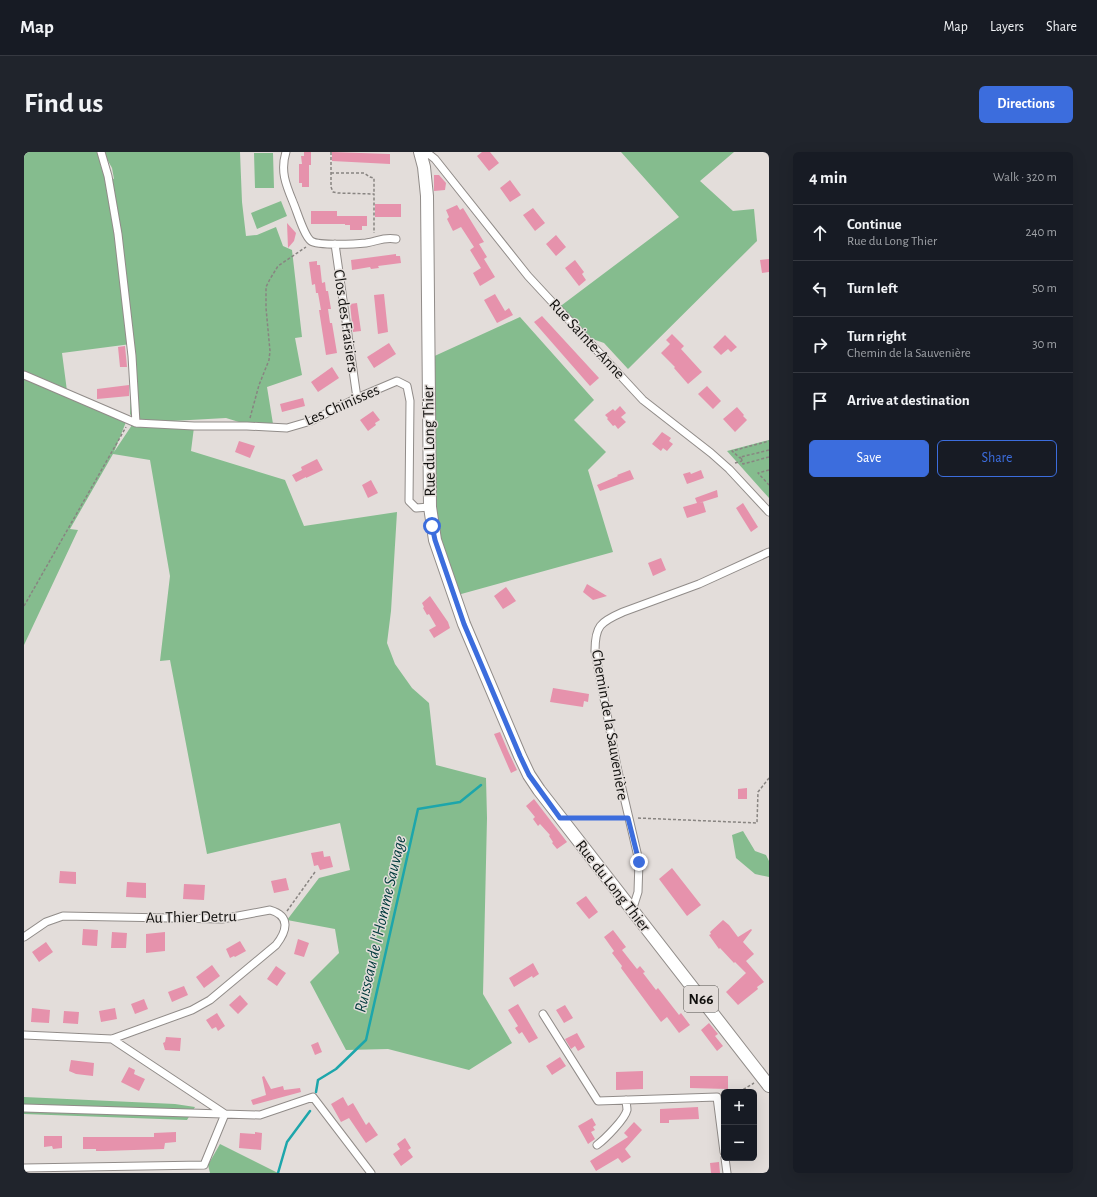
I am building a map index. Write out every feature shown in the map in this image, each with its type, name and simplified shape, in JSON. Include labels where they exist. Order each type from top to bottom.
[{"type":"main road","name":"Rue du Long Thier","points":[[420,152],[424,168],[427,196],[430,507],[435,540],[464,624],[529,775],[560,818],[766,1082]]},
{"type":"street","points":[[101,152],[108,176],[118,234],[132,356],[133,421]]},
{"type":"street","points":[[286,152],[283,168],[284,180],[305,232],[311,241],[317,244],[335,244],[367,243],[385,238],[396,239]]},
{"type":"street","name":"Rue Sainte-Anne","points":[[420,152],[430,155],[435,159],[528,276],[643,400],[730,469],[769,512]]},
{"type":"street","name":"Clos des Fraisiers","points":[[335,244],[357,398]]},
{"type":"street","name":"Les Chinisses","points":[[24,375],[133,421],[194,426],[287,428],[311,421],[357,398],[397,381],[407,386],[410,401],[409,500],[416,508],[430,507]]},
{"type":"street","name":"Chemin de la Sauvenière","points":[[632,911],[638,892],[639,862],[617,767],[595,651],[595,638],[599,626],[610,618],[623,612],[699,584],[769,552]]},
{"type":"street","name":"Au Thier Detru","points":[[24,937],[46,922],[63,916],[222,919],[270,910],[277,912],[283,918]]},
{"type":"street","points":[[24,1035],[112,1039],[192,1010],[210,1000],[276,945],[283,936],[286,926],[283,918]]},
{"type":"street","points":[[543,1014],[598,1101],[717,1097],[721,1128]]},
{"type":"street","points":[[112,1039],[225,1114]]},
{"type":"street","points":[[24,1108],[260,1115],[313,1097],[370,1173]]},
{"type":"street","points":[[597,1145],[627,1111],[626,1100]]},
{"type":"street","points":[[207,1173],[204,1165],[225,1114]]},
{"type":"street","points":[[725,1161],[727,1173]]},
{"type":"street","points":[[24,1168],[204,1165]]},
{"type":"path","points":[[331,152],[331,190],[335,193],[374,194]]},
{"type":"path","points":[[330,173],[364,173],[374,178],[374,241]]},
{"type":"path","points":[[247,426],[255,404],[259,385],[269,360],[270,351],[266,308],[266,287],[278,266],[302,251],[311,241]]},
{"type":"path","points":[[24,606],[133,421]]},
{"type":"path","points":[[769,442],[732,451],[740,458],[769,450]]},
{"type":"path","points":[[741,457],[742,461]]},
{"type":"path","points":[[737,462],[742,461],[743,464],[769,457]]},
{"type":"path","points":[[769,470],[758,473],[769,485]]},
{"type":"path","points":[[560,818],[628,818],[757,823],[758,792],[769,778]]},
{"type":"path","points":[[283,918],[315,872]]},
{"type":"path","points":[[747,1089],[766,1082]]},
{"type":"green space","points":[[24,152],[101,152],[108,176],[114,179],[112,168],[103,152],[240,152],[242,202],[246,236],[257,235],[276,227],[283,246],[292,250],[302,337],[295,338],[302,375],[267,387],[273,424],[239,422],[226,418],[136,423],[130,414],[131,344],[62,353],[67,391],[24,371]]},
{"type":"green space","points":[[621,152],[734,152],[700,181],[733,211],[754,209],[757,241],[628,369],[604,343],[584,336],[558,308],[679,217]]},
{"type":"green space","points":[[254,153],[273,153],[274,188],[255,188]]},
{"type":"green space","points":[[281,201],[287,216],[257,229],[251,213]]},
{"type":"green space","points":[[520,317],[594,400],[574,420],[606,452],[588,470],[613,552],[454,596],[435,540],[428,359]]},
{"type":"green space","points":[[24,378],[126,422],[114,452],[132,425],[194,427],[191,451],[285,480],[304,526],[397,512],[391,611],[387,643],[395,664],[412,688],[429,703],[436,765],[486,778],[487,818],[483,994],[512,1043],[469,1070],[388,1049],[346,1050],[310,982],[339,953],[335,929],[287,920],[319,878],[350,870],[340,823],[207,854],[170,660],[160,661],[170,576],[150,460],[113,454],[70,529],[78,530],[24,645]]},
{"type":"green space","points":[[769,440],[769,498],[727,451]]},
{"type":"green space","points":[[743,831],[755,851],[766,855],[769,861],[769,877],[755,874],[736,858],[732,835]]},
{"type":"green space","points":[[24,1097],[175,1104],[195,1107],[187,1120],[24,1114]]},
{"type":"green space","points":[[220,1144],[278,1173],[210,1173],[208,1165]]},
{"type":"building","points":[[304,152],[311,152],[311,165],[309,165],[309,187],[302,187],[302,183],[299,183],[299,164],[302,164],[301,156],[304,156]]},
{"type":"building","points":[[332,152],[390,154],[390,164],[332,161]]},
{"type":"building","points":[[482,152],[490,152],[499,163],[489,171],[477,156]]},
{"type":"building","points":[[434,175],[439,175],[446,183],[445,190],[434,191]]},
{"type":"building","points":[[510,180],[521,195],[510,202],[500,188]]},
{"type":"building","points":[[375,204],[401,204],[401,217],[375,217]]},
{"type":"building","points":[[457,205],[460,210],[463,208],[484,242],[479,244],[487,257],[484,259],[495,277],[480,286],[473,273],[481,268],[470,250],[474,247],[461,227],[453,231],[447,219],[449,217],[446,210]]},
{"type":"building","points":[[533,208],[545,223],[535,231],[523,215]]},
{"type":"building","points":[[311,211],[337,211],[337,216],[367,216],[367,226],[362,226],[362,230],[350,230],[350,225],[345,224],[311,224]]},
{"type":"building","points":[[287,223],[296,233],[294,241],[288,248]]},
{"type":"building","points":[[556,235],[566,247],[556,256],[546,244]]},
{"type":"building","points":[[396,254],[396,256],[400,256],[401,263],[378,266],[379,268],[371,269],[370,267],[352,270],[351,260]]},
{"type":"building","points":[[769,259],[769,272],[762,273],[760,260]]},
{"type":"building","points":[[575,260],[584,272],[582,274],[586,280],[579,286],[565,268]]},
{"type":"building","points":[[317,261],[317,265],[320,265],[322,283],[325,282],[326,291],[328,291],[331,309],[328,309],[330,323],[332,323],[337,353],[326,355],[318,293],[316,293],[315,284],[312,285],[309,262]]},
{"type":"building","points":[[384,294],[388,332],[378,334],[374,295]]},
{"type":"building","points":[[495,294],[505,311],[509,308],[513,315],[497,323],[484,300]]},
{"type":"building","points":[[357,303],[361,331],[353,332],[350,304]]},
{"type":"building","points":[[542,316],[599,378],[590,386],[534,322]]},
{"type":"building","points":[[672,334],[684,346],[681,349],[702,372],[688,384],[674,368],[675,367],[661,353],[670,344],[666,340]]},
{"type":"building","points":[[725,335],[737,347],[731,352],[728,349],[721,355],[713,347]]},
{"type":"building","points":[[389,343],[396,354],[374,368],[367,357]]},
{"type":"building","points":[[125,346],[127,367],[120,367],[118,347]]},
{"type":"building","points":[[332,367],[339,378],[318,392],[311,382]]},
{"type":"building","points":[[129,385],[129,396],[97,399],[97,389]]},
{"type":"building","points":[[707,386],[721,401],[713,409],[698,394]]},
{"type":"building","points":[[303,398],[305,406],[282,412],[280,404]]},
{"type":"building","points":[[620,406],[626,413],[621,417],[626,422],[618,429],[615,425],[613,426],[605,415],[613,409],[615,411]]},
{"type":"building","points":[[737,407],[747,420],[735,432],[723,419]]},
{"type":"building","points":[[373,411],[380,420],[368,431],[360,420]]},
{"type":"building","points":[[662,432],[671,438],[669,441],[673,444],[667,451],[663,448],[661,451],[652,444]]},
{"type":"building","points":[[239,441],[255,446],[250,458],[235,452]]},
{"type":"building","points":[[317,459],[323,470],[296,482],[292,475],[302,470],[301,467]]},
{"type":"building","points":[[630,470],[634,479],[600,491],[597,485]]},
{"type":"building","points":[[701,470],[704,478],[687,484],[683,474],[690,472],[691,474]]},
{"type":"building","points":[[371,480],[378,493],[368,498],[362,485]]},
{"type":"building","points":[[717,490],[718,497],[699,503],[703,502],[706,512],[687,518],[683,507],[697,503],[695,498]]},
{"type":"building","points":[[743,503],[758,527],[751,532],[736,508]]},
{"type":"building","points":[[661,558],[666,570],[653,576],[648,563]]},
{"type":"building","points":[[587,584],[607,596],[593,600],[583,592]]},
{"type":"building","points":[[506,587],[516,601],[503,609],[494,596]]},
{"type":"building","points":[[430,596],[448,622],[450,628],[434,638],[429,630],[436,626],[429,614],[427,615],[422,603]]},
{"type":"building","points":[[553,688],[589,694],[588,702],[584,701],[583,707],[550,702]]},
{"type":"building","points":[[500,732],[517,770],[511,773],[494,734]]},
{"type":"building","points":[[747,788],[747,799],[738,799],[738,789]]},
{"type":"building","points":[[534,799],[567,842],[557,849],[552,843],[553,842],[549,836],[550,835],[540,824],[538,826],[533,819],[535,817],[526,806]]},
{"type":"building","points":[[323,851],[324,857],[330,856],[333,867],[320,870],[318,865],[314,866],[311,853]]},
{"type":"building","points":[[672,868],[701,905],[687,916],[659,879]]},
{"type":"building","points":[[60,871],[76,872],[76,884],[59,883]]},
{"type":"building","points":[[286,878],[289,890],[274,893],[271,881]]},
{"type":"building","points":[[127,882],[146,883],[146,898],[126,897]]},
{"type":"building","points":[[184,884],[205,885],[204,900],[183,899]]},
{"type":"building","points":[[586,896],[598,912],[589,919],[576,903]]},
{"type":"building","points":[[723,920],[738,937],[751,929],[752,930],[743,942],[754,954],[746,961],[764,982],[757,987],[758,989],[738,1005],[726,992],[746,973],[720,948],[719,949],[709,935],[711,934],[710,932]]},
{"type":"building","points":[[83,929],[98,930],[97,946],[82,945]]},
{"type":"building","points":[[613,930],[626,947],[622,950],[637,969],[640,966],[645,972],[643,973],[656,990],[658,988],[679,1015],[681,1013],[690,1025],[679,1033],[667,1017],[661,1022],[621,968],[622,966],[612,953],[614,951],[604,937]]},
{"type":"building","points":[[112,932],[127,933],[126,948],[111,948]]},
{"type":"building","points":[[165,932],[165,951],[146,953],[146,934]]},
{"type":"building","points":[[298,939],[309,943],[304,957],[294,954]]},
{"type":"building","points":[[240,941],[246,951],[230,958],[226,949]]},
{"type":"building","points":[[46,942],[53,952],[39,962],[32,952]]},
{"type":"building","points":[[533,963],[539,974],[533,978],[532,976],[514,987],[509,978]]},
{"type":"building","points":[[212,965],[220,976],[204,988],[196,977]]},
{"type":"building","points":[[276,966],[286,973],[277,986],[267,979]]},
{"type":"building","points":[[184,986],[188,995],[172,1002],[168,992]]},
{"type":"building","points":[[240,995],[248,1004],[238,1014],[229,1005]]},
{"type":"building","points":[[144,999],[148,1009],[135,1014],[131,1004]]},
{"type":"building","points":[[518,1004],[538,1038],[529,1043],[522,1032],[519,1034],[515,1028],[518,1026],[508,1010]]},
{"type":"building","points":[[565,1005],[573,1018],[564,1023],[556,1010]]},
{"type":"building","points":[[32,1008],[50,1010],[49,1023],[31,1022]]},
{"type":"building","points":[[115,1008],[117,1019],[101,1022],[99,1011]]},
{"type":"building","points":[[64,1011],[79,1012],[78,1024],[63,1023]]},
{"type":"building","points":[[217,1013],[225,1026],[218,1031],[216,1027],[212,1029],[206,1020]]},
{"type":"building","points":[[709,1023],[718,1034],[715,1036],[723,1046],[717,1051],[701,1030]]},
{"type":"building","points":[[577,1033],[585,1047],[578,1051],[575,1046],[571,1049],[565,1039]]},
{"type":"building","points":[[166,1037],[181,1038],[180,1051],[165,1050],[163,1043],[165,1042]]},
{"type":"building","points":[[318,1042],[322,1052],[315,1055],[311,1045]]},
{"type":"building","points":[[560,1057],[566,1066],[552,1075],[546,1066]]},
{"type":"building","points":[[71,1060],[94,1063],[93,1076],[76,1074],[69,1071]]},
{"type":"building","points":[[129,1067],[135,1070],[134,1074],[145,1079],[139,1091],[121,1082]]},
{"type":"building","points":[[643,1071],[643,1089],[616,1090],[616,1072]]},
{"type":"building","points":[[264,1076],[271,1089],[283,1086],[284,1090],[300,1088],[301,1092],[253,1105],[251,1100],[266,1095],[262,1077]]},
{"type":"building","points":[[690,1076],[728,1076],[728,1089],[690,1088]]},
{"type":"building","points":[[343,1097],[348,1106],[353,1103],[366,1125],[369,1122],[378,1135],[366,1143],[349,1118],[341,1122],[331,1104]]},
{"type":"building","points":[[698,1107],[699,1119],[669,1120],[669,1123],[660,1123],[660,1109]]},
{"type":"building","points":[[592,1118],[596,1125],[593,1127],[595,1130],[591,1132],[595,1139],[588,1144],[578,1126]]},
{"type":"building","points":[[634,1122],[642,1130],[625,1149],[631,1157],[622,1163],[618,1158],[596,1171],[590,1161],[628,1137],[624,1133]]},
{"type":"building","points":[[176,1132],[176,1142],[165,1143],[164,1149],[96,1151],[96,1149],[83,1149],[83,1137],[154,1137],[154,1133]]},
{"type":"building","points":[[255,1132],[262,1133],[261,1150],[239,1148],[240,1133],[255,1134]]},
{"type":"building","points":[[44,1136],[62,1136],[62,1148],[53,1149],[52,1146],[44,1147]]},
{"type":"building","points":[[405,1138],[411,1148],[408,1150],[413,1157],[401,1166],[393,1154],[400,1149],[397,1144]]},
{"type":"building","points":[[719,1162],[720,1173],[711,1173],[710,1163]]},
{"type":"waterway","name":"Ruisseau de l'Homme Sauvage","points":[[316,1092],[318,1080],[336,1069],[366,1040],[418,809],[460,802],[481,785]]},
{"type":"waterway","name":"Ruisseau de l'Homme Sauvage","points":[[278,1173],[287,1142],[310,1111]]},
{"type":"route","points":[[432,526],[435,540],[464,624],[529,775],[560,818],[628,818],[639,862]]}]
